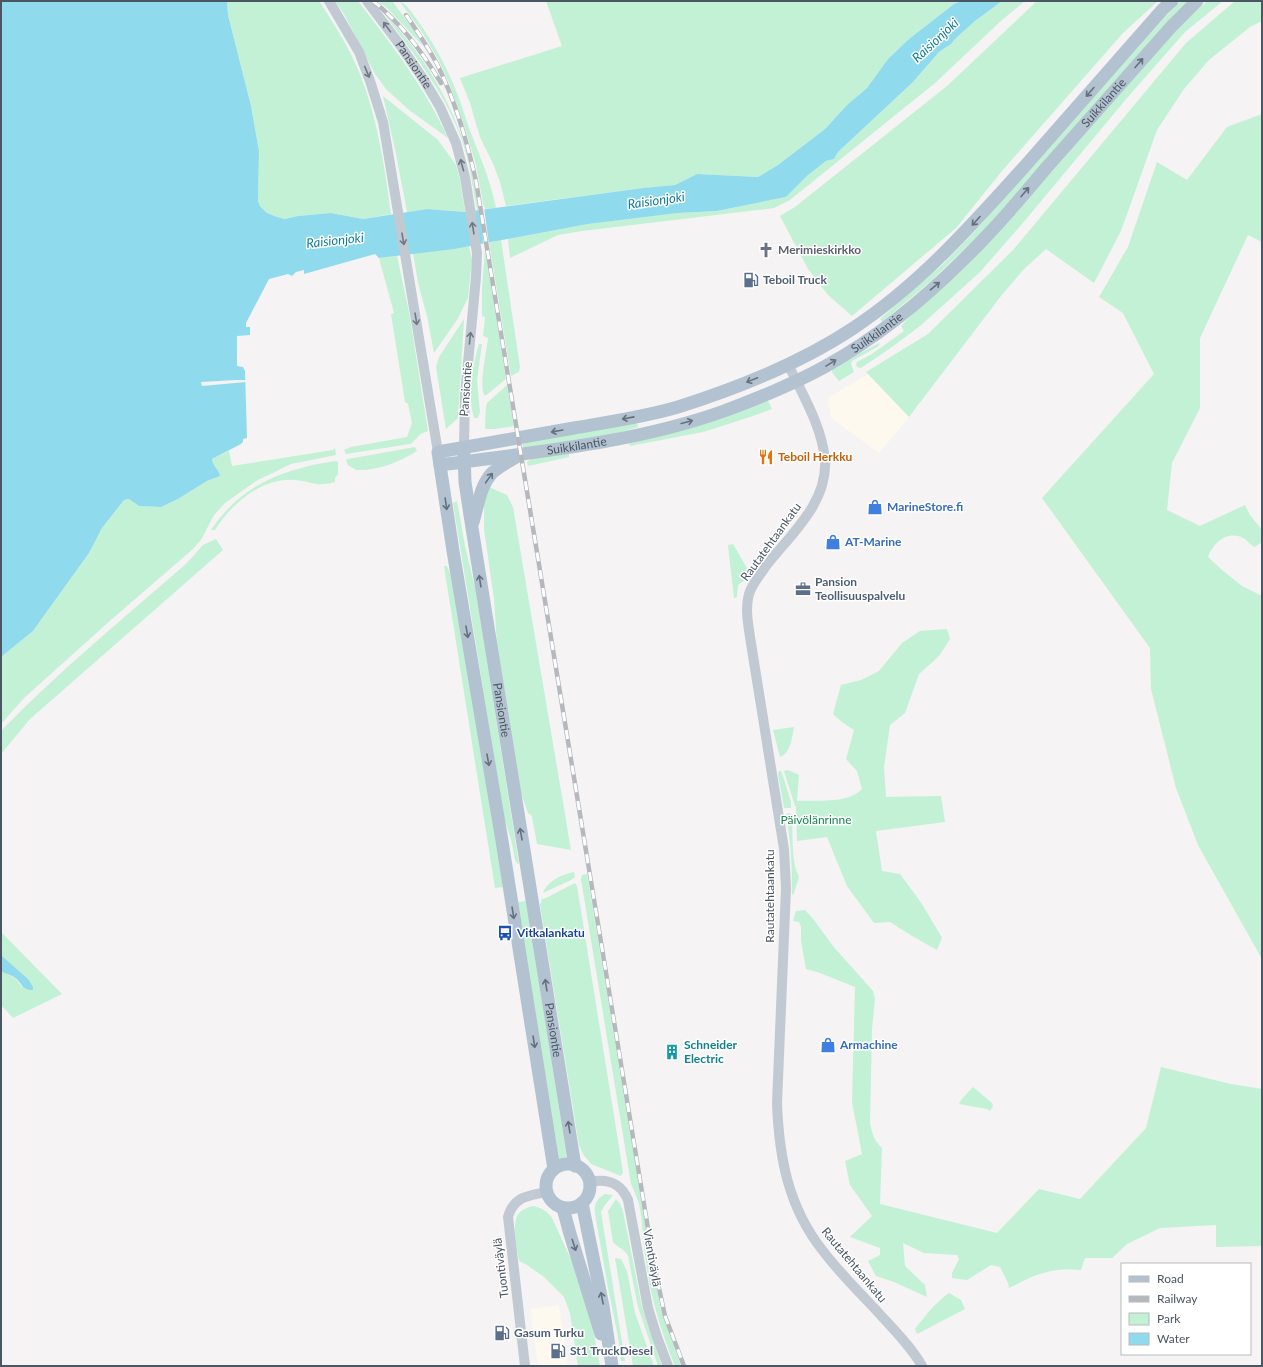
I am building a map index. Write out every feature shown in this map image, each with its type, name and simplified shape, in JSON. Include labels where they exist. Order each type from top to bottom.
[{"type":"main road","name":"Suikkilantie","points":[[439,458],[464,447],[603,423],[676,407],[748,382],[818,350],[852,329],[903,291],[935,263],[973,225],[1172,1]]},
{"type":"main road","name":"Suikkilantie","points":[[439,458],[464,462],[519,455],[622,438],[722,412],[754,400],[826,366],[869,339],[942,280],[989,232],[1170,27],[1197,1]]},
{"type":"main road","name":"Pansiontie","points":[[464,447],[465,482],[472,528],[575,1166]]},
{"type":"main road","points":[[472,528],[482,490],[488,479],[493,472],[519,455]]},
{"type":"main road","name":"Pansiontie","points":[[439,458],[554,1169]]},
{"type":"main road","points":[[565,1165],[575,1166],[584,1172],[589,1182],[588,1194],[582,1203],[576,1207],[563,1208],[553,1202],[546,1192],[548,1176],[554,1169],[565,1165]]},
{"type":"main road","points":[[582,1203],[602,1298],[611,1365]]},
{"type":"main road","points":[[563,1208],[611,1365]]},
{"type":"street","name":"Pansiontie","points":[[329,1],[359,52],[370,81],[382,122],[439,458]]},
{"type":"street","name":"Pansiontie","points":[[367,1],[424,80],[447,121],[460,157],[465,177],[477,253],[465,395],[464,447]]},
{"type":"street","name":"Rautatehtaankatu","points":[[788,364],[812,416],[821,439],[825,458],[824,477],[818,496],[811,509],[761,573],[752,588],[747,613],[786,867],[777,1103],[778,1133],[782,1159],[796,1208],[810,1232],[823,1251],[906,1343],[922,1366]]},
{"type":"street","name":"Vientiväylä","points":[[589,1182],[602,1180],[615,1184],[623,1191],[628,1200],[648,1308],[668,1366]]},
{"type":"street","name":"Tuontiväylä","points":[[525,1366],[508,1217],[513,1206],[525,1196],[546,1192]]},
{"type":"shaded area","points":[[878,368],[921,403],[879,453],[831,418],[828,398]]},
{"type":"shaded area","points":[[559,1305],[568,1366],[538,1366],[530,1309]]},
{"type":"green space","points":[[227,1],[319,1],[345,43],[361,76],[378,134],[391,214],[363,219],[331,213],[298,216],[285,219],[267,213],[260,206],[258,201],[259,151],[251,106],[228,15]]},
{"type":"green space","points":[[335,1],[358,1],[395,50],[418,84],[448,138],[409,110],[386,89],[375,74],[344,14]]},
{"type":"green space","points":[[378,1],[392,1],[416,33],[423,46],[388,9]]},
{"type":"green space","points":[[546,1],[961,1],[954,4],[909,39],[888,59],[867,88],[847,105],[825,129],[778,165],[758,177],[697,174],[675,185],[506,206],[500,182],[480,137],[470,103],[460,78],[562,46]]},
{"type":"green space","points":[[1002,1],[1025,1],[1002,20],[935,83],[790,200],[774,208],[558,235],[510,258],[508,239],[588,224],[678,213],[717,211],[786,197],[808,175],[826,161],[834,159],[838,152],[913,82],[939,52],[951,44],[975,21]]},
{"type":"green space","points":[[1037,1],[1158,1],[1123,33],[1002,171],[956,228],[852,316],[828,295],[808,269],[780,216],[795,207],[947,86]]},
{"type":"green space","points":[[1181,1],[1189,1],[978,236],[930,282],[882,322],[880,319],[945,262],[975,231],[1165,17]]},
{"type":"green space","points":[[1207,1],[1223,1],[1185,32],[1127,98],[980,272],[920,326],[861,368],[857,367],[857,362],[872,354],[904,331],[901,326],[1073,146],[1181,25]]},
{"type":"green space","points":[[1235,1],[1262,1],[1262,21],[1250,27],[1209,60],[1184,89],[1157,130],[1121,231],[1094,283],[1046,249],[1024,269],[1001,296],[909,417],[866,372],[928,334],[1013,250],[1186,43]]},
{"type":"green space","points":[[400,2],[409,8],[422,26],[450,76],[492,190],[496,208],[485,209],[476,165],[449,83],[438,59],[420,29]]},
{"type":"green space","points":[[383,12],[392,20],[418,53],[440,88],[449,106],[464,143],[470,163],[477,196],[478,210],[465,150],[450,113],[441,95],[419,61]]},
{"type":"green space","points":[[383,96],[438,140],[456,165],[465,212],[427,209],[407,212]]},
{"type":"green space","points":[[1262,114],[1262,242],[1248,235],[1200,338],[1200,408],[1172,463],[1167,510],[1200,526],[1245,505],[1250,515],[1262,530],[1261,543],[1254,547],[1243,538],[1237,536],[1226,537],[1221,539],[1213,547],[1208,557],[1242,586],[1262,596],[1262,959],[1198,845],[1176,788],[1151,689],[1150,648],[1042,498],[1154,374],[1123,313],[1099,297],[1128,247],[1157,162],[1187,180],[1227,127]]},
{"type":"green space","points":[[501,240],[520,367],[519,372],[511,376],[489,243]]},
{"type":"green space","points":[[469,246],[472,260],[468,298],[457,320],[434,353],[428,320],[418,283],[413,253]]},
{"type":"green space","points":[[485,249],[506,379],[485,396],[482,385],[488,338],[483,336],[485,317],[482,316],[482,288]]},
{"type":"green space","points":[[397,256],[409,312],[428,431],[420,435],[410,444],[346,454],[344,450],[351,447],[407,437],[412,423],[408,404],[405,402],[391,314],[394,313],[379,258]]},
{"type":"green space","points":[[464,319],[458,418],[446,429],[436,367],[439,357]]},
{"type":"green space","points":[[879,343],[880,344],[877,347],[852,361],[851,364],[854,372],[839,381],[832,372],[832,369],[836,366]]},
{"type":"green space","points":[[479,344],[482,344],[477,380],[480,412],[478,418],[474,418],[471,400],[471,381]]},
{"type":"green space","points":[[507,385],[514,426],[485,429],[487,403]]},
{"type":"green space","points":[[767,399],[772,409],[747,418],[703,432],[630,446],[629,443]]},
{"type":"green space","points":[[637,423],[638,427],[618,433],[523,448],[522,442]]},
{"type":"green space","points":[[415,447],[417,451],[403,459],[372,469],[356,470],[348,465],[346,460],[348,459]]},
{"type":"green space","points":[[335,448],[336,455],[291,464],[256,481],[225,503],[214,515],[201,540],[193,549],[24,698],[1,724],[1,657],[33,631],[89,553],[102,528],[124,500],[129,499],[139,506],[161,507],[178,499],[207,481],[220,476],[212,459],[229,451],[232,466],[333,450]]},
{"type":"green space","points":[[569,454],[569,457],[528,466],[527,462],[535,458]]},
{"type":"green space","points":[[335,461],[338,462],[338,474],[335,478],[335,482],[319,484],[295,480],[283,480],[271,483],[249,494],[230,511],[215,530],[211,530],[223,514],[236,501],[265,482],[281,474],[316,464]]},
{"type":"green space","points":[[489,487],[507,495],[513,507],[571,850],[537,844],[532,816],[528,813],[521,793],[497,644],[494,599],[484,529],[484,501]]},
{"type":"green space","points":[[457,501],[465,546],[476,592],[519,864],[515,860],[511,839],[504,818],[453,503]]},
{"type":"green space","points":[[216,539],[223,550],[30,719],[1,754],[1,731],[23,709],[92,645],[187,563],[203,545]]},
{"type":"green space","points":[[733,544],[748,570],[745,580],[738,585],[737,597],[734,598],[728,545]]},
{"type":"green space","points":[[444,566],[447,566],[454,584],[503,887],[495,888]]},
{"type":"green space","name":"Päivölänrinne","points":[[947,629],[950,639],[939,656],[919,674],[905,713],[890,725],[884,767],[886,797],[941,796],[945,822],[876,831],[882,871],[900,874],[922,904],[942,938],[937,950],[890,922],[874,923],[847,886],[827,837],[797,841],[796,807],[784,771],[788,770],[799,775],[797,801],[840,799],[856,794],[862,789],[857,771],[846,759],[854,730],[833,714],[841,685],[861,680],[879,671],[902,643],[920,631]]},
{"type":"green space","points":[[794,727],[789,748],[784,755],[780,757],[773,730]]},
{"type":"green space","points":[[779,771],[782,773],[791,802],[791,808],[784,808],[778,774]]},
{"type":"green space","points":[[790,813],[792,815],[795,863],[799,877],[793,896],[790,844],[786,814]]},
{"type":"green space","points":[[574,872],[575,877],[571,880],[543,893],[548,885],[556,879],[565,874]]},
{"type":"green space","points":[[587,874],[652,1265],[661,1310],[681,1366],[675,1366],[665,1340],[657,1315],[648,1275],[640,1211],[638,1201],[631,1184],[581,879],[582,875]]},
{"type":"green space","points":[[575,883],[577,886],[623,1172],[621,1176],[591,1164],[583,1154],[579,1145],[540,905],[542,899]]},
{"type":"green space","points":[[526,901],[567,1158],[559,1159],[518,902]]},
{"type":"green space","points":[[805,910],[833,946],[873,991],[875,999],[872,1029],[870,1123],[874,1137],[882,1148],[880,1204],[997,1233],[1039,1189],[1080,1199],[1146,1128],[1161,1067],[1231,1084],[1262,1089],[1262,1246],[1216,1247],[1216,1225],[1160,1228],[1127,1244],[1112,1258],[1085,1258],[1081,1270],[1070,1269],[1043,1273],[1009,1288],[1000,1267],[991,1265],[967,1280],[952,1278],[952,1273],[959,1259],[957,1255],[924,1253],[903,1243],[905,1266],[925,1285],[927,1297],[894,1282],[876,1276],[868,1261],[880,1255],[880,1248],[850,1237],[872,1216],[850,1185],[845,1161],[862,1154],[852,1102],[855,987],[806,969],[801,941],[801,927],[799,922],[793,921],[796,911]]},
{"type":"green space","points":[[1,932],[62,994],[13,1018],[1,1005],[1,971],[15,978],[22,987],[28,979],[1,955]]},
{"type":"green space","points":[[973,1087],[992,1103],[993,1106],[990,1111],[987,1109],[959,1104]]},
{"type":"green space","points":[[605,1194],[613,1195],[601,1212],[625,1361],[621,1361],[618,1337],[595,1214],[596,1202]]},
{"type":"green space","points":[[616,1199],[623,1211],[642,1307],[662,1366],[658,1366],[638,1307],[628,1256],[613,1242],[608,1211]]},
{"type":"green space","points":[[533,1206],[544,1210],[552,1218],[574,1266],[592,1323],[600,1366],[578,1366],[570,1313],[564,1297],[544,1277],[519,1261],[515,1236],[515,1223],[519,1213],[522,1210]]},
{"type":"green space","points":[[615,1258],[621,1259],[627,1271],[635,1313],[654,1366],[633,1366]]},
{"type":"green space","points":[[949,1293],[961,1300],[965,1309],[917,1334],[915,1329],[935,1305]]},
{"type":"water","name":"Raisionjoki","points":[[1,1],[227,1],[228,15],[251,106],[259,151],[258,201],[260,206],[267,213],[285,219],[298,216],[331,213],[363,219],[427,209],[465,212],[675,185],[697,174],[758,177],[778,165],[825,129],[847,105],[867,88],[888,59],[909,39],[954,4],[961,1],[1002,1],[975,21],[951,44],[939,52],[913,82],[838,152],[834,159],[826,161],[808,175],[786,197],[717,211],[678,213],[588,224],[454,249],[379,258],[375,254],[304,274],[304,270],[296,272],[292,276],[288,274],[269,279],[246,323],[246,327],[250,327],[250,335],[237,336],[237,366],[243,367],[245,371],[247,438],[243,439],[241,444],[212,459],[220,476],[207,481],[178,499],[161,507],[139,506],[129,499],[124,500],[102,528],[89,553],[33,631],[1,657]]},
{"type":"water","points":[[1,955],[28,979],[33,987],[33,990],[26,989],[17,979],[1,971]]},
{"type":"pier","points":[[484,207],[489,245],[484,246],[479,208]]},
{"type":"pier","points":[[246,380],[246,382],[202,386],[201,382]]},
{"type":"railway","points":[[373,1],[393,19],[411,39],[441,83]]},
{"type":"railway","points":[[406,15],[430,51],[449,92],[460,121],[476,181],[654,1265],[665,1316],[684,1366]]},
{"type":"place","name":"Merimieskirkko","points":[[766,250]]},
{"type":"place","name":"Teboil Truck","points":[[751,280]]},
{"type":"place","name":"Teboil Herkku","points":[[766,457]]},
{"type":"place","name":"MarineStore.fi","points":[[875,507]]},
{"type":"place","name":"AT-Marine","points":[[833,542]]},
{"type":"place","name":"Pansion Teollisuuspalvelu","points":[[803,589]]},
{"type":"place","name":"Vitkalankatu","points":[[505,933]]},
{"type":"place","name":"Armachine","points":[[828,1045]]},
{"type":"place","name":"Schneider Electric","points":[[672,1052]]},
{"type":"place","name":"Gasum Turku","points":[[502,1333]]},
{"type":"place","name":"St1 TruckDiesel","points":[[558,1351]]}]
